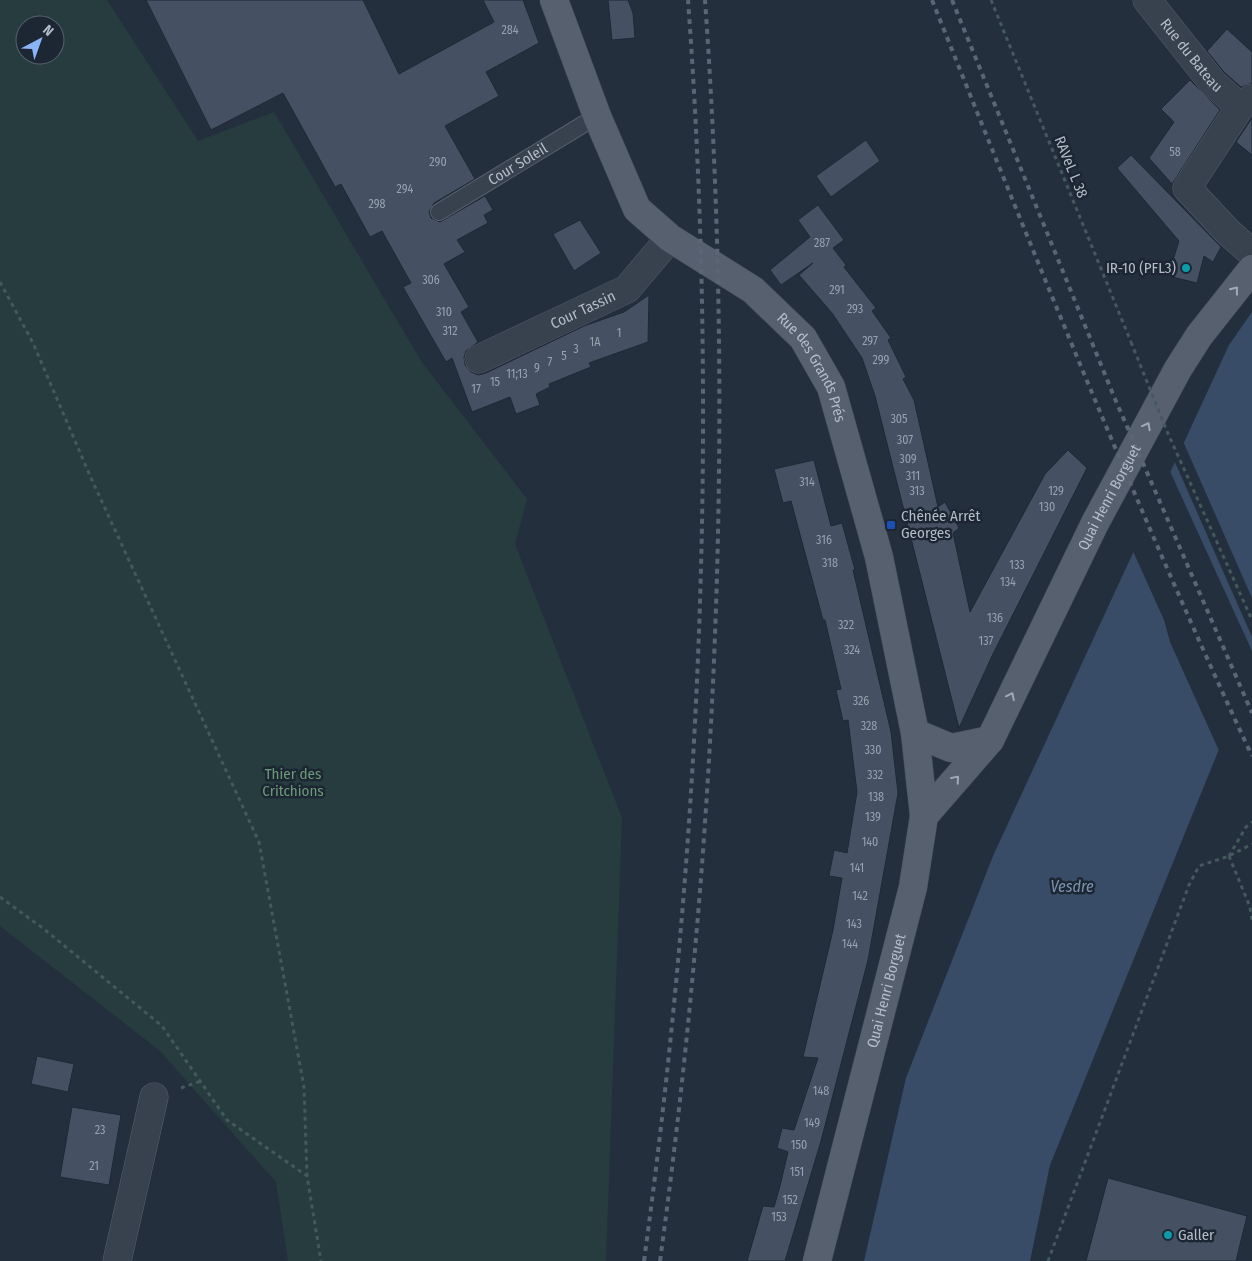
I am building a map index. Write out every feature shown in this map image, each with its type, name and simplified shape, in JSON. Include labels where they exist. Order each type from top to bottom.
[{"type":"main road","name":"Rue des Grands Prés","points":[[554,0],[597,116],[637,209],[670,238],[753,290],[803,338],[830,387],[880,557],[915,732],[924,816]]},
{"type":"main road","name":"Quai Henri Borguet","points":[[817,1261],[913,887],[924,816],[990,740],[1108,500],[1178,369],[1199,336],[1252,269]]},
{"type":"main road","points":[[915,732],[951,748],[990,740]]},
{"type":"street","name":"Rue du Bateau","points":[[1147,0],[1213,83],[1246,102],[1187,188],[1228,232],[1252,253]]},
{"type":"street","name":"Cour Tassin","points":[[479,359],[627,289],[670,238]]},
{"type":"street","points":[[117,1261],[154,1097]]},
{"type":"lane","name":"Cour Soleil","points":[[439,212],[597,116]]},
{"type":"path","name":"RAVeL L 38","points":[[991,0],[1166,429],[1252,620]]},
{"type":"path","points":[[0,282],[33,342],[95,487],[259,842],[304,1087],[307,1176],[321,1261]]},
{"type":"path","points":[[1229,856],[1246,826],[1252,822]]},
{"type":"path","points":[[1048,1261],[1189,885],[1199,866],[1229,856],[1252,844]]},
{"type":"path","points":[[1229,856],[1250,907],[1252,920]]},
{"type":"path","points":[[0,897],[44,930],[162,1026],[228,1120],[307,1176]]},
{"type":"green space","name":"Thier des Critchions","points":[[0,0],[107,0],[198,141],[274,112],[421,361],[527,499],[515,544],[622,818],[606,1261],[288,1261],[276,1182],[160,1051],[0,926]]},
{"type":"water","name":"Vesdre","points":[[1252,312],[1252,668],[1050,1165],[1030,1261],[864,1261],[906,1078],[993,856],[1229,345]]},
{"type":"pier","points":[[1183,441],[1252,598],[1252,637],[1174,460]]},
{"type":"pier","points":[[1169,469],[1252,651],[1252,675],[1220,753],[1170,642],[1164,620],[1132,549]]},
{"type":"building","points":[[146,0],[363,0],[399,74],[494,22],[483,0],[523,0],[539,43],[486,72],[499,96],[445,126],[475,179],[434,203],[429,212],[431,218],[440,222],[485,196],[493,210],[484,215],[488,223],[457,240],[465,252],[444,264],[469,307],[461,312],[478,342],[466,351],[464,357],[465,365],[471,372],[478,375],[486,373],[584,326],[624,312],[649,295],[648,342],[589,363],[591,367],[549,384],[550,387],[536,394],[540,405],[516,414],[510,397],[472,412],[452,358],[446,362],[403,287],[411,283],[382,231],[370,237],[341,184],[335,187],[283,93],[211,130]]},
{"type":"building","points":[[608,0],[628,0],[633,13],[635,38],[612,40]]},
{"type":"building","points":[[1227,29],[1252,52],[1252,83],[1241,87],[1224,72],[1207,51]]},
{"type":"building","points":[[1190,80],[1220,110],[1172,184],[1149,158],[1174,122],[1161,109]]},
{"type":"building","points":[[1252,118],[1252,155],[1236,142]]},
{"type":"building","points":[[866,140],[880,161],[831,197],[816,176]]},
{"type":"building","points":[[1131,155],[1221,247],[1213,262],[1204,256],[1197,283],[1168,276],[1179,241],[1117,168]]},
{"type":"building","points":[[818,205],[844,240],[833,248],[846,265],[844,267],[876,308],[872,311],[891,338],[888,340],[906,377],[903,379],[914,400],[938,507],[945,502],[959,528],[953,533],[970,612],[1045,474],[1068,450],[1087,468],[992,656],[959,728],[875,396],[862,358],[832,313],[799,275],[813,263],[781,285],[770,270],[810,237],[798,220]]},
{"type":"building","points":[[580,220],[601,253],[574,271],[553,234]]},
{"type":"building","points":[[814,460],[831,526],[842,523],[855,570],[853,570],[891,732],[898,793],[868,960],[821,1141],[785,1261],[747,1261],[763,1206],[774,1207],[780,1186],[788,1152],[777,1148],[782,1128],[794,1130],[818,1058],[803,1057],[833,930],[842,878],[829,876],[834,850],[847,853],[857,792],[848,720],[843,721],[836,690],[841,689],[825,620],[823,620],[791,501],[783,503],[774,469]]},
{"type":"building","points":[[37,1056],[74,1064],[68,1092],[31,1084]]},
{"type":"building","points":[[72,1107],[121,1115],[109,1185],[60,1177]]},
{"type":"building","name":"Galler","points":[[1108,1178],[1247,1216],[1236,1261],[1086,1261]]},
{"type":"railway","points":[[644,1261],[664,1104],[679,947],[691,790],[699,632],[703,474],[702,316],[697,158],[688,0]]},
{"type":"railway","points":[[660,1261],[680,1104],[695,947],[707,789],[715,632],[719,474],[719,316],[714,158],[705,0]]},
{"type":"railway","points":[[932,0],[1047,285],[1127,475],[1167,569],[1252,756]]},
{"type":"railway","points":[[952,0],[1115,399],[1252,713]]},
{"type":"place","name":"IR-10 (PFL3)","points":[[1186,268]]},
{"type":"place","name":"Chênée Arrêt Georges","points":[[891,525]]},
{"type":"place","name":"Galler","points":[[1168,1235]]}]
